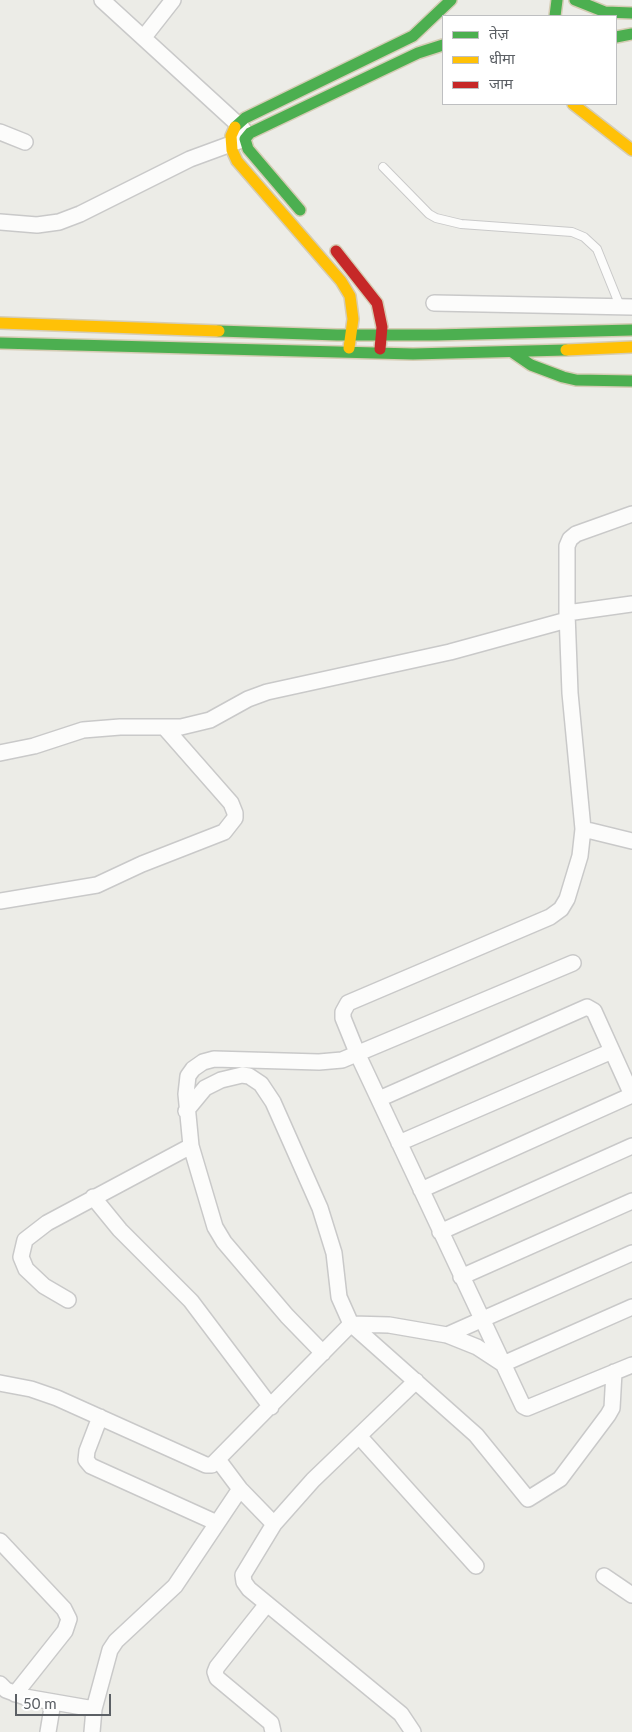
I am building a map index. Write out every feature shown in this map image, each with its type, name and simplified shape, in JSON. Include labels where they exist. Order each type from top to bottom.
[{"type":"main road","points":[[554,15],[558,0]]},
{"type":"main road","points":[[580,2],[604,12],[632,13]]},
{"type":"main road","points":[[236,124],[413,36],[456,3]]},
{"type":"main road","points":[[617,37],[632,34]]},
{"type":"main road","points":[[349,351],[353,319],[350,296],[341,281],[236,161],[242,139],[418,52],[442,45]]},
{"type":"main road","points":[[574,105],[632,150]]},
{"type":"main road","points":[[242,139],[248,150],[306,217]]},
{"type":"main road","points":[[326,240],[377,303],[382,335],[380,353]]},
{"type":"main road","points":[[0,323],[382,335],[632,330]]},
{"type":"main road","points":[[495,334],[513,353],[531,365],[550,372],[576,380],[632,381]]},
{"type":"main road","points":[[0,343],[380,353],[513,353],[632,347]]},
{"type":"main road","points":[[550,372],[576,366]]},
{"type":"street","points":[[0,222],[37,225],[59,222],[80,214],[190,159],[242,139],[236,124],[102,0]]},
{"type":"street","points":[[144,37],[173,0]]},
{"type":"street","points":[[0,132],[26,142]]},
{"type":"street","points":[[434,303],[626,307]]},
{"type":"street","points":[[632,514],[582,531],[570,539],[567,546],[570,693],[583,829],[580,856],[573,884],[562,909],[532,926],[348,1003],[344,1007],[343,1018],[358,1055],[440,1232],[525,1408],[632,1364]]},
{"type":"street","points":[[0,753],[34,746],[83,730],[120,727],[181,728],[210,720],[248,699],[267,692],[450,652],[567,616],[632,604]]},
{"type":"street","points":[[0,901],[97,885],[142,864],[224,832],[231,825],[235,812],[231,802],[166,728]]},
{"type":"street","points":[[583,829],[632,842]]},
{"type":"street","points":[[323,1353],[287,1316],[224,1242],[209,1211],[191,1146],[186,1111],[188,1076],[193,1069],[203,1062],[214,1059],[330,1062],[358,1055],[573,963]]},
{"type":"street","points":[[379,1099],[584,1007],[590,1007],[594,1010],[632,1095],[421,1190]]},
{"type":"street","points":[[399,1143],[612,1051]]},
{"type":"street","points":[[186,1111],[205,1088],[220,1080],[242,1075],[249,1076],[261,1084],[273,1102],[320,1208],[334,1253],[339,1298],[351,1324],[476,1436],[528,1499],[560,1479],[608,1415],[612,1408],[614,1372]]},
{"type":"street","points":[[68,1300],[33,1277],[23,1264],[22,1248],[25,1240],[31,1233],[191,1146]]},
{"type":"street","points":[[440,1232],[632,1146]]},
{"type":"street","points":[[93,1198],[120,1230],[191,1301],[271,1407]]},
{"type":"street","points":[[461,1277],[632,1201]]},
{"type":"street","points":[[447,1335],[632,1253]]},
{"type":"street","points":[[504,1364],[632,1307]]},
{"type":"street","points":[[0,1383],[31,1389],[100,1417],[206,1465],[219,1461],[351,1324],[389,1325],[447,1335],[477,1347],[504,1364]]},
{"type":"street","points":[[413,1732],[401,1714],[249,1589],[244,1582],[243,1575],[274,1524],[313,1480],[416,1381]]},
{"type":"street","points":[[100,1417],[86,1451],[86,1460],[91,1466],[217,1524]]},
{"type":"street","points":[[359,1436],[476,1566]]},
{"type":"street","points":[[219,1461],[240,1489],[274,1524]]},
{"type":"street","points":[[92,1732],[94,1709],[107,1656],[113,1646],[175,1586],[240,1489]]},
{"type":"street","points":[[0,1542],[64,1609],[69,1619],[65,1631],[15,1694]]},
{"type":"street","points":[[604,1576],[632,1595]]},
{"type":"street","points":[[266,1604],[215,1672],[218,1678],[271,1723],[273,1732]]},
{"type":"street","points":[[0,1684],[15,1694],[94,1709]]},
{"type":"street","points":[[48,1732],[53,1702]]},
{"type":"lane","points":[[383,166],[429,214],[436,218],[461,224],[572,232],[584,237],[597,250],[626,307]]},
{"type":"traffic: fast","points":[[235,127],[245,118],[413,36],[451,0]]},
{"type":"traffic: fast","points":[[555,15],[557,0]]},
{"type":"traffic: fast","points":[[575,0],[605,12],[632,13]]},
{"type":"traffic: fast","points":[[617,37],[632,34]]},
{"type":"traffic: fast","points":[[300,210],[248,149],[245,139],[250,133],[418,53],[442,45]]},
{"type":"traffic: fast","points":[[219,331],[337,335],[436,335],[632,330]]},
{"type":"traffic: fast","points":[[0,343],[413,354],[566,350]]},
{"type":"traffic: fast","points":[[512,352],[531,365],[563,377],[576,380],[632,381]]},
{"type":"traffic: slow","points":[[574,105],[632,150]]},
{"type":"traffic: slow","points":[[235,127],[231,136],[232,150],[237,161],[341,281],[350,296],[353,319],[349,348]]},
{"type":"traffic: slow","points":[[0,323],[219,331]]},
{"type":"traffic: slow","points":[[566,350],[632,347]]},
{"type":"traffic: jam","points":[[336,251],[377,303],[382,327],[380,349]]}]
